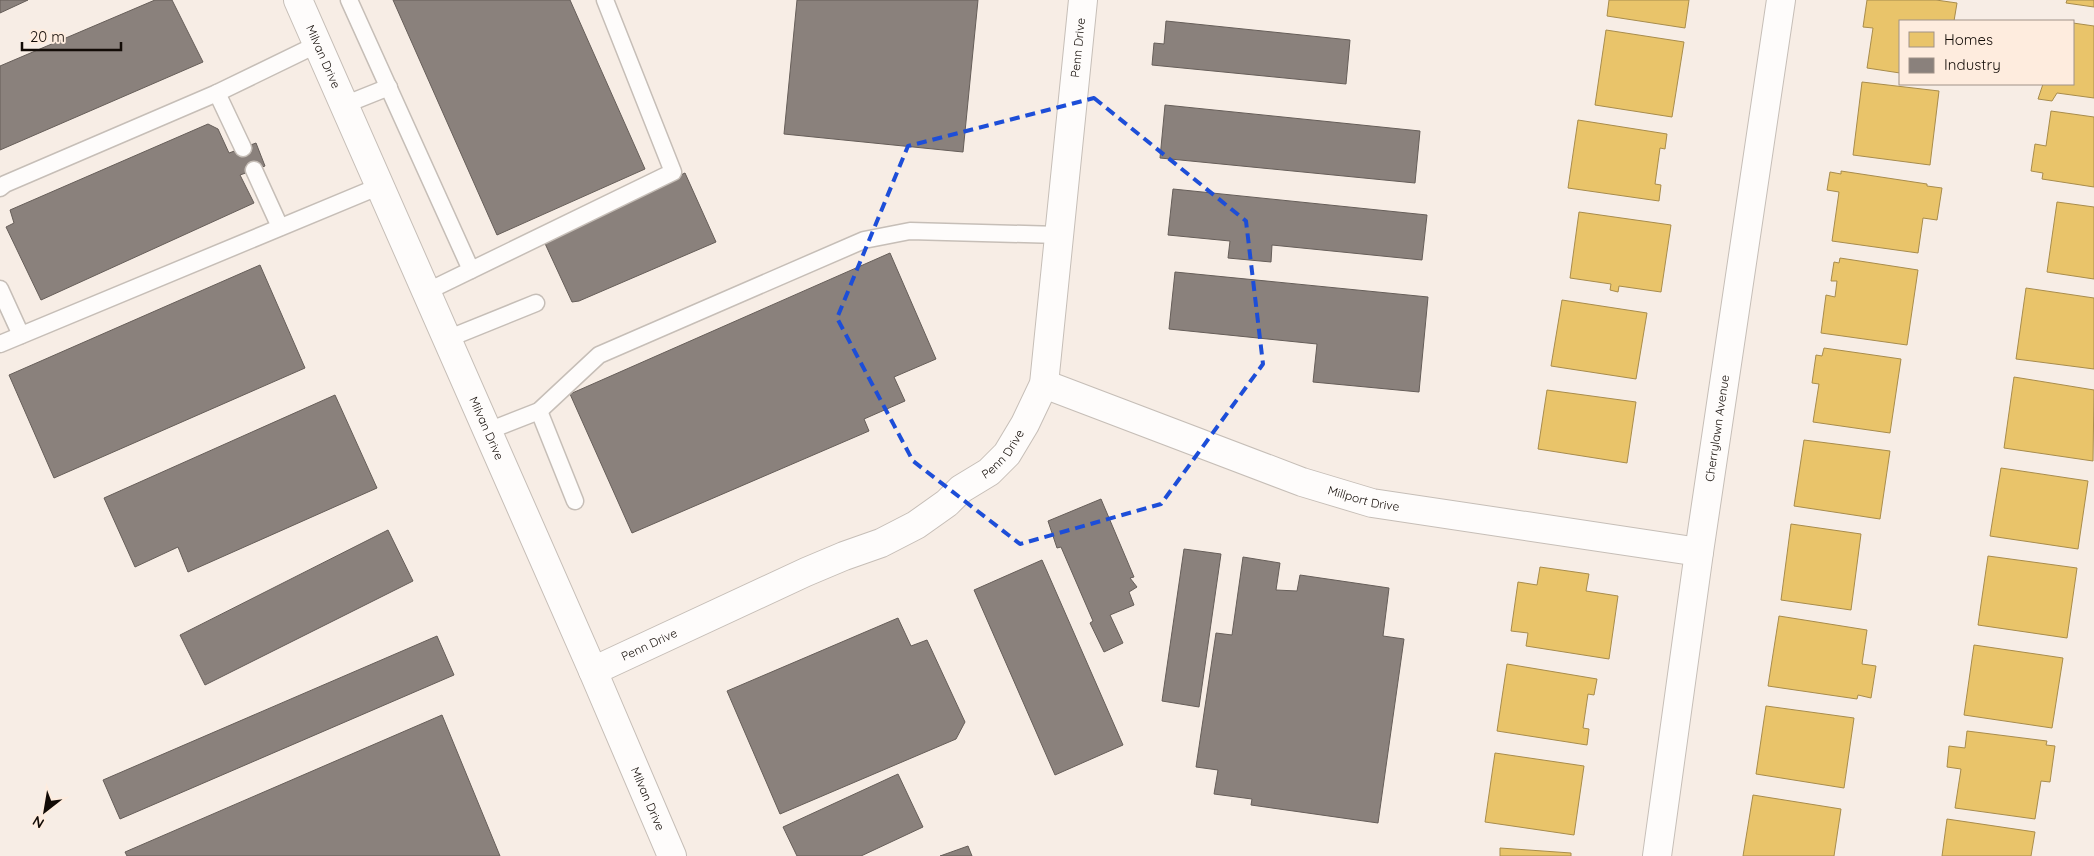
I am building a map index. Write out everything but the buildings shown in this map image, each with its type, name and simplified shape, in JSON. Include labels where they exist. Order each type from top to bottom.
[{"type":"street","name":"Milvan Drive","points":[[298,0],[593,671],[672,856]]},
{"type":"street","name":"Penn Drive","points":[[593,671],[806,572],[881,543],[916,525],[947,503],[961,489],[989,472],[1007,454],[1025,424],[1044,384],[1083,0]]},
{"type":"street","name":"Cherrylawn Avenue","points":[[1656,856],[1781,0]]},
{"type":"street","name":"Millport Drive","points":[[1044,384],[1302,482],[1372,503],[1699,552]]},
{"type":"lane","points":[[349,0],[471,270]]},
{"type":"lane","points":[[426,292],[673,172],[605,0]]},
{"type":"lane","points":[[0,188],[5,184],[217,93],[318,44]]},
{"type":"lane","points":[[344,105],[389,87]]},
{"type":"lane","points":[[217,93],[243,148]]},
{"type":"lane","points":[[254,170],[280,227]]},
{"type":"lane","points":[[0,344],[380,186]]},
{"type":"lane","points":[[488,431],[539,411],[599,355],[864,240],[910,231],[1059,235]]},
{"type":"lane","points":[[0,289],[21,335]]},
{"type":"lane","points":[[447,339],[536,303]]},
{"type":"lane","points":[[539,411],[575,501]]},
{"type":"highlighted area","points":[[1094,98],[1246,221],[1263,364],[1161,504],[1020,544],[913,461],[837,318],[908,146]]}]
